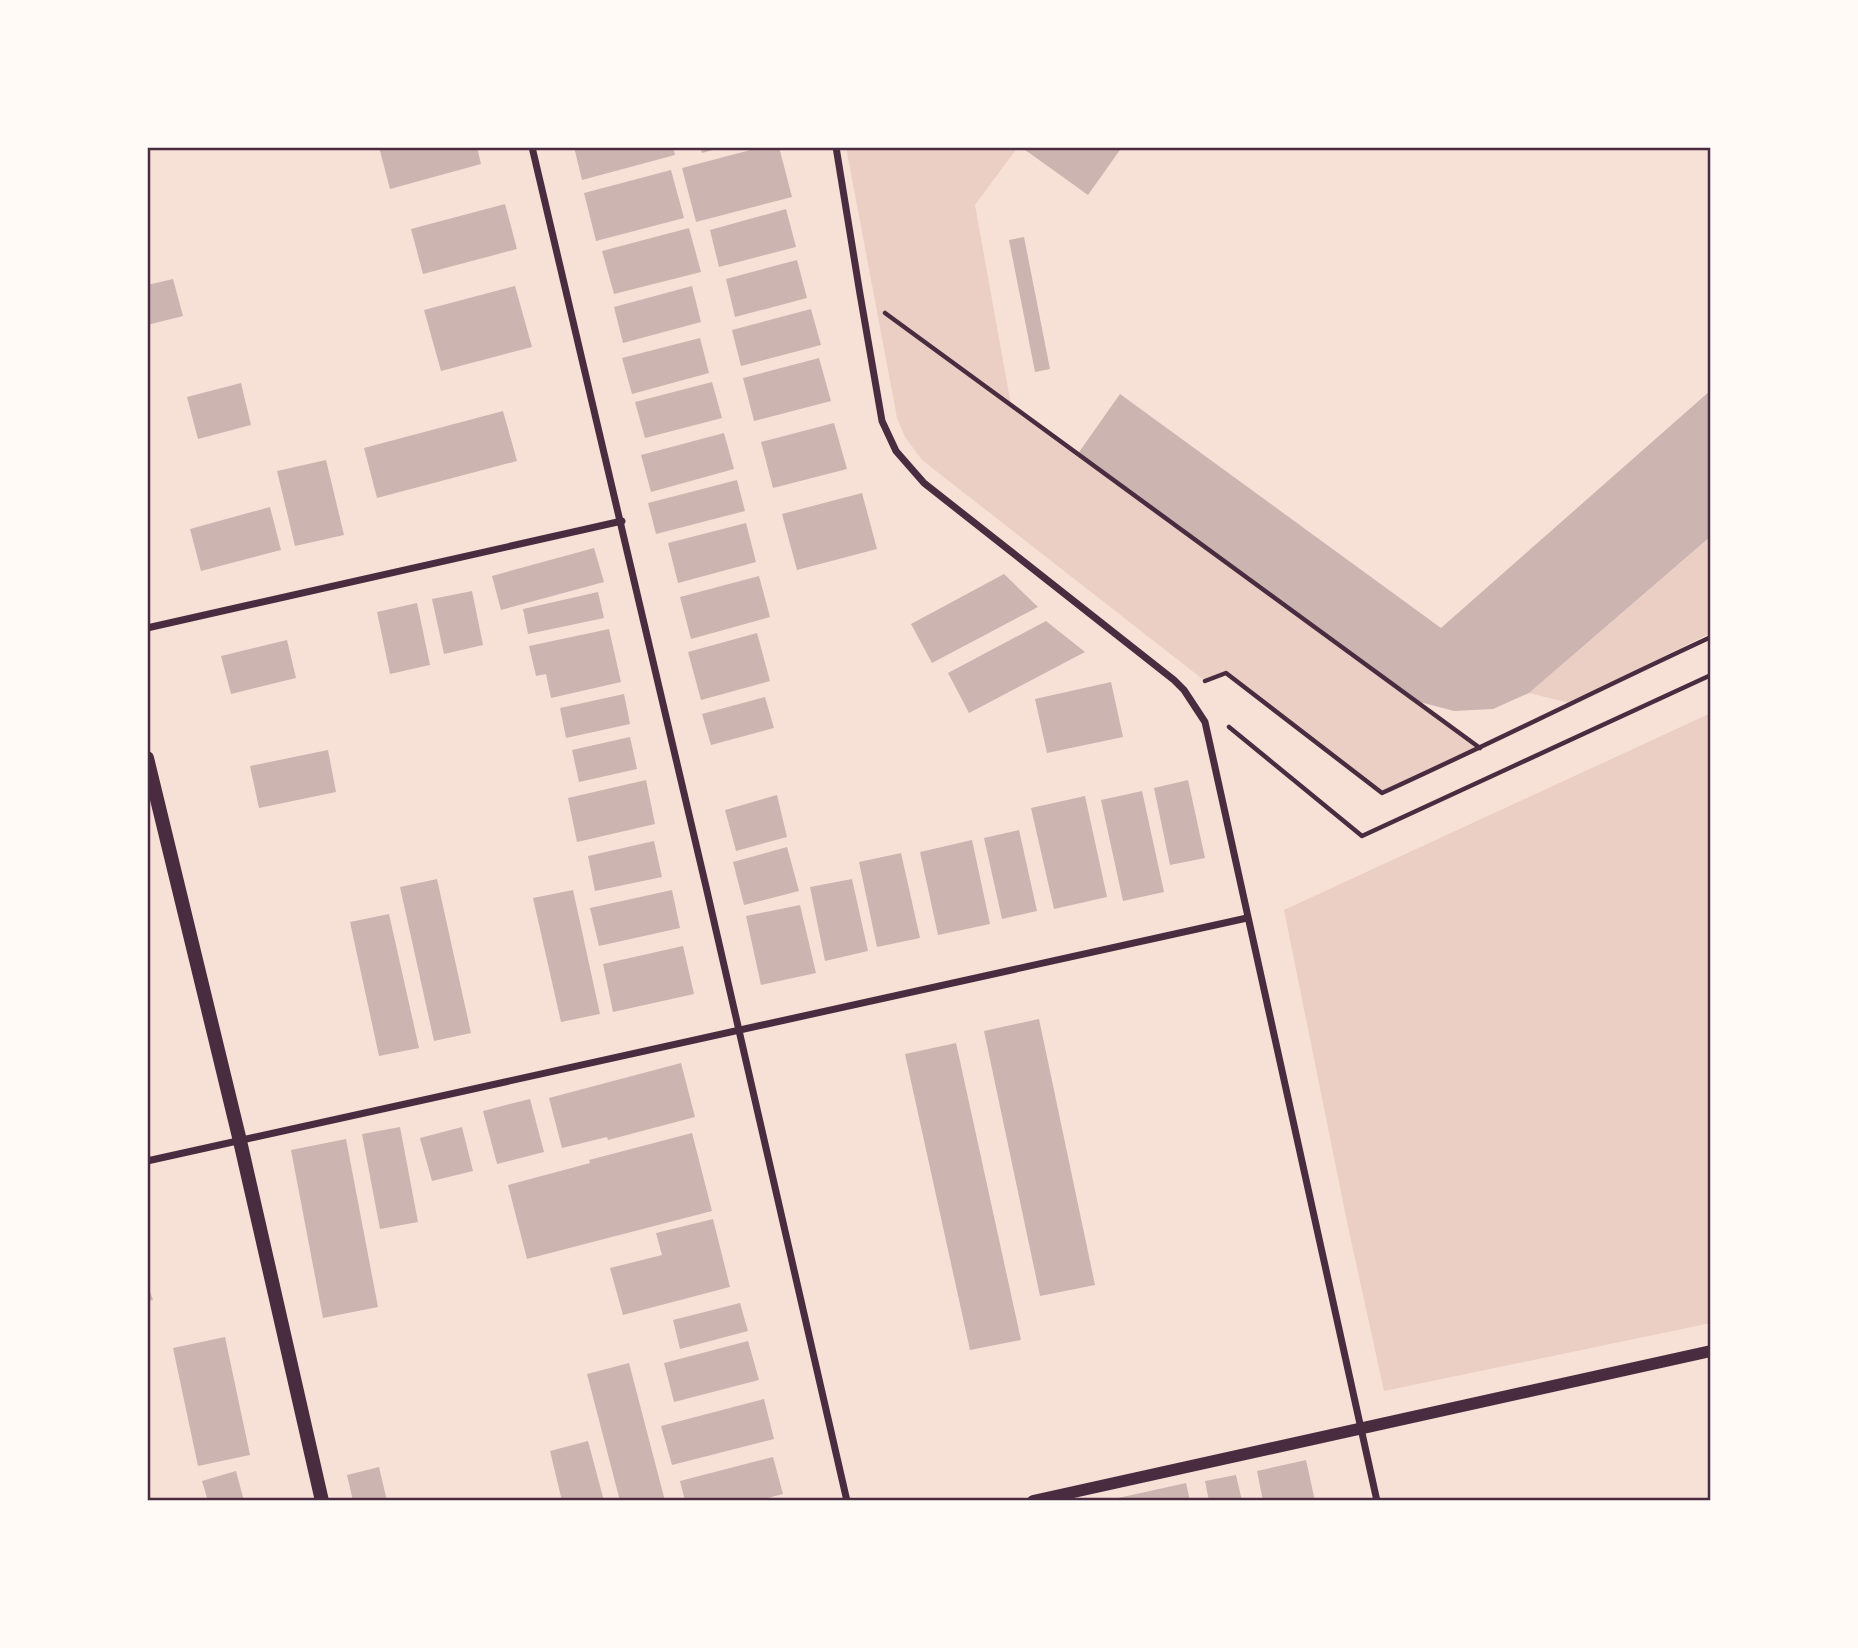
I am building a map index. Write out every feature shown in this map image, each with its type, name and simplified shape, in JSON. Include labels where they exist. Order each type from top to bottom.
[{"type":"main road","points":[[147,758],[240,1141],[322,1501]]},
{"type":"street","points":[[532,147],[622,522],[847,1501]]},
{"type":"street","points":[[836,147],[882,421],[896,451],[924,483],[1161,669],[1184,690],[1205,722],[1377,1501]]},
{"type":"street","points":[[147,628],[622,522]]},
{"type":"street","points":[[147,1161],[1247,918]]},
{"type":"street","points":[[1033,1501],[1711,1352]]},
{"type":"path","points":[[859,295],[1480,748]]},
{"type":"path","points":[[1184,690],[1226,673],[1382,793],[1711,637]]},
{"type":"path","points":[[1226,724],[1362,836],[1711,675]]},
{"type":"shaded area","points":[[846,147],[1018,147],[975,205],[1011,405],[1480,748],[1382,793],[1226,673],[1205,681],[922,460],[905,437],[897,418]]},
{"type":"shaded area","points":[[1711,536],[1711,633],[1569,703],[1529,693]]},
{"type":"shaded area","points":[[1711,713],[1711,1323],[1384,1391],[1284,910]]},
{"type":"building","points":[[379,147],[477,147],[481,164],[390,189]]},
{"type":"building","points":[[574,147],[673,147],[675,155],[582,180]]},
{"type":"building","points":[[700,147],[719,147],[720,148],[702,153]]},
{"type":"building","points":[[762,147],[779,147],[792,197],[696,222],[682,168]]},
{"type":"building","points":[[1021,147],[1122,147],[1088,195]]},
{"type":"building","points":[[671,170],[684,218],[596,241],[584,193]]},
{"type":"building","points":[[505,204],[517,249],[423,274],[411,229]]},
{"type":"building","points":[[786,209],[796,247],[719,267],[710,230]]},
{"type":"building","points":[[689,228],[701,272],[614,294],[602,251]]},
{"type":"building","points":[[1024,237],[1050,369],[1035,372],[1009,240]]},
{"type":"building","points":[[797,260],[807,298],[735,317],[726,279]]},
{"type":"building","points":[[173,279],[183,316],[147,325],[147,285]]},
{"type":"building","points":[[515,286],[532,347],[441,371],[424,310]]},
{"type":"building","points":[[692,286],[701,322],[623,343],[614,307]]},
{"type":"building","points":[[811,309],[821,345],[741,366],[732,330]]},
{"type":"building","points":[[700,338],[709,373],[632,394],[622,358]]},
{"type":"building","points":[[819,358],[831,401],[754,421],[743,378]]},
{"type":"building","points":[[712,382],[722,418],[645,438],[635,402]]},
{"type":"building","points":[[241,383],[251,425],[198,439],[187,397]]},
{"type":"building","points":[[1711,390],[1711,536],[1529,693],[1493,709],[1454,711],[1416,701],[1077,455],[1120,394],[1441,628]]},
{"type":"building","points":[[503,411],[517,461],[377,498],[364,448]]},
{"type":"building","points":[[834,423],[847,469],[773,488],[761,442]]},
{"type":"building","points":[[724,433],[734,469],[651,492],[641,455]]},
{"type":"building","points":[[326,460],[344,535],[295,546],[277,471]]},
{"type":"building","points":[[737,480],[745,511],[656,534],[648,503]]},
{"type":"building","points":[[862,493],[877,549],[797,570],[782,514]]},
{"type":"building","points":[[270,507],[281,550],[201,571],[190,529]]},
{"type":"building","points":[[746,523],[756,562],[678,583],[668,543]]},
{"type":"building","points":[[594,548],[604,582],[501,610],[492,576]]},
{"type":"building","points":[[1004,574],[1038,607],[932,663],[911,624]]},
{"type":"building","points":[[759,576],[770,617],[691,639],[680,597]]},
{"type":"building","points":[[472,591],[483,645],[444,654],[432,599]]},
{"type":"building","points":[[598,592],[604,618],[528,634],[523,609]]},
{"type":"building","points":[[417,603],[430,665],[390,674],[377,612]]},
{"type":"building","points":[[1046,621],[1085,652],[969,713],[948,673]]},
{"type":"building","points":[[609,629],[621,682],[551,698],[546,674],[536,676],[529,646]]},
{"type":"building","points":[[757,633],[770,681],[701,700],[688,652]]},
{"type":"building","points":[[287,640],[296,678],[231,694],[221,656]]},
{"type":"building","points":[[1111,682],[1123,737],[1047,753],[1035,699]]},
{"type":"building","points":[[624,694],[630,724],[566,738],[560,708]]},
{"type":"building","points":[[765,697],[774,728],[711,745],[702,714]]},
{"type":"building","points":[[630,737],[637,769],[579,782],[572,750]]},
{"type":"building","points":[[328,750],[336,792],[259,808],[250,766]]},
{"type":"building","points":[[646,780],[655,824],[577,842],[568,798]]},
{"type":"building","points":[[1188,780],[1205,858],[1170,865],[1154,788]]},
{"type":"building","points":[[1142,791],[1164,892],[1123,901],[1101,800]]},
{"type":"building","points":[[777,795],[787,837],[736,851],[725,810]]},
{"type":"building","points":[[1085,796],[1107,897],[1054,909],[1031,808]]},
{"type":"building","points":[[1019,830],[1037,911],[1002,919],[984,838]]},
{"type":"building","points":[[972,840],[990,924],[938,935],[920,852]]},
{"type":"building","points":[[654,841],[662,877],[595,891],[588,856]]},
{"type":"building","points":[[787,847],[799,891],[744,905],[733,862]]},
{"type":"building","points":[[901,853],[920,938],[877,947],[859,862]]},
{"type":"building","points":[[437,879],[471,1033],[434,1041],[400,887]]},
{"type":"building","points":[[852,879],[868,951],[825,961],[810,887]]},
{"type":"building","points":[[573,890],[600,1014],[561,1022],[533,898]]},
{"type":"building","points":[[672,890],[680,928],[599,946],[590,908]]},
{"type":"building","points":[[800,905],[816,973],[761,985],[746,916]]},
{"type":"building","points":[[389,914],[419,1048],[379,1056],[350,922]]},
{"type":"building","points":[[683,946],[694,994],[613,1012],[603,964]]},
{"type":"building","points":[[1039,1019],[1095,1285],[1040,1296],[984,1031]]},
{"type":"building","points":[[956,1043],[1021,1340],[970,1350],[905,1054]]},
{"type":"building","points":[[681,1063],[695,1117],[608,1140],[607,1137],[562,1148],[549,1098]]},
{"type":"building","points":[[530,1099],[544,1152],[497,1164],[483,1111]]},
{"type":"building","points":[[400,1127],[418,1222],[380,1229],[362,1134]]},
{"type":"building","points":[[462,1127],[473,1171],[432,1181],[420,1138]]},
{"type":"building","points":[[692,1133],[712,1211],[527,1259],[508,1185]]},
{"type":"building","points":[[346,1139],[378,1307],[323,1318],[291,1150]]},
{"type":"building","points":[[713,1219],[730,1287],[623,1315],[610,1268],[662,1255],[656,1233]]},
{"type":"building","points":[[147,1283],[153,1300],[147,1301]]},
{"type":"building","points":[[740,1303],[748,1331],[680,1349],[673,1320]]},
{"type":"building","points":[[225,1337],[250,1455],[198,1466],[173,1348]]},
{"type":"building","points":[[748,1341],[759,1380],[674,1402],[664,1363]]},
{"type":"building","points":[[629,1363],[665,1501],[620,1501],[587,1374]]},
{"type":"building","points":[[764,1399],[774,1439],[672,1465],[661,1426]]},
{"type":"building","points":[[588,1441],[604,1501],[562,1501],[550,1451]]},
{"type":"building","points":[[773,1457],[783,1494],[756,1501],[685,1501],[680,1481]]},
{"type":"building","points":[[1306,1460],[1315,1501],[1263,1501],[1257,1471]]},
{"type":"building","points":[[379,1467],[387,1501],[353,1501],[347,1475]]},
{"type":"building","points":[[236,1471],[244,1501],[208,1501],[202,1481]]},
{"type":"building","points":[[1236,1475],[1242,1501],[1209,1501],[1205,1481]]},
{"type":"building","points":[[1186,1483],[1190,1501],[1109,1501],[1109,1500]]}]
